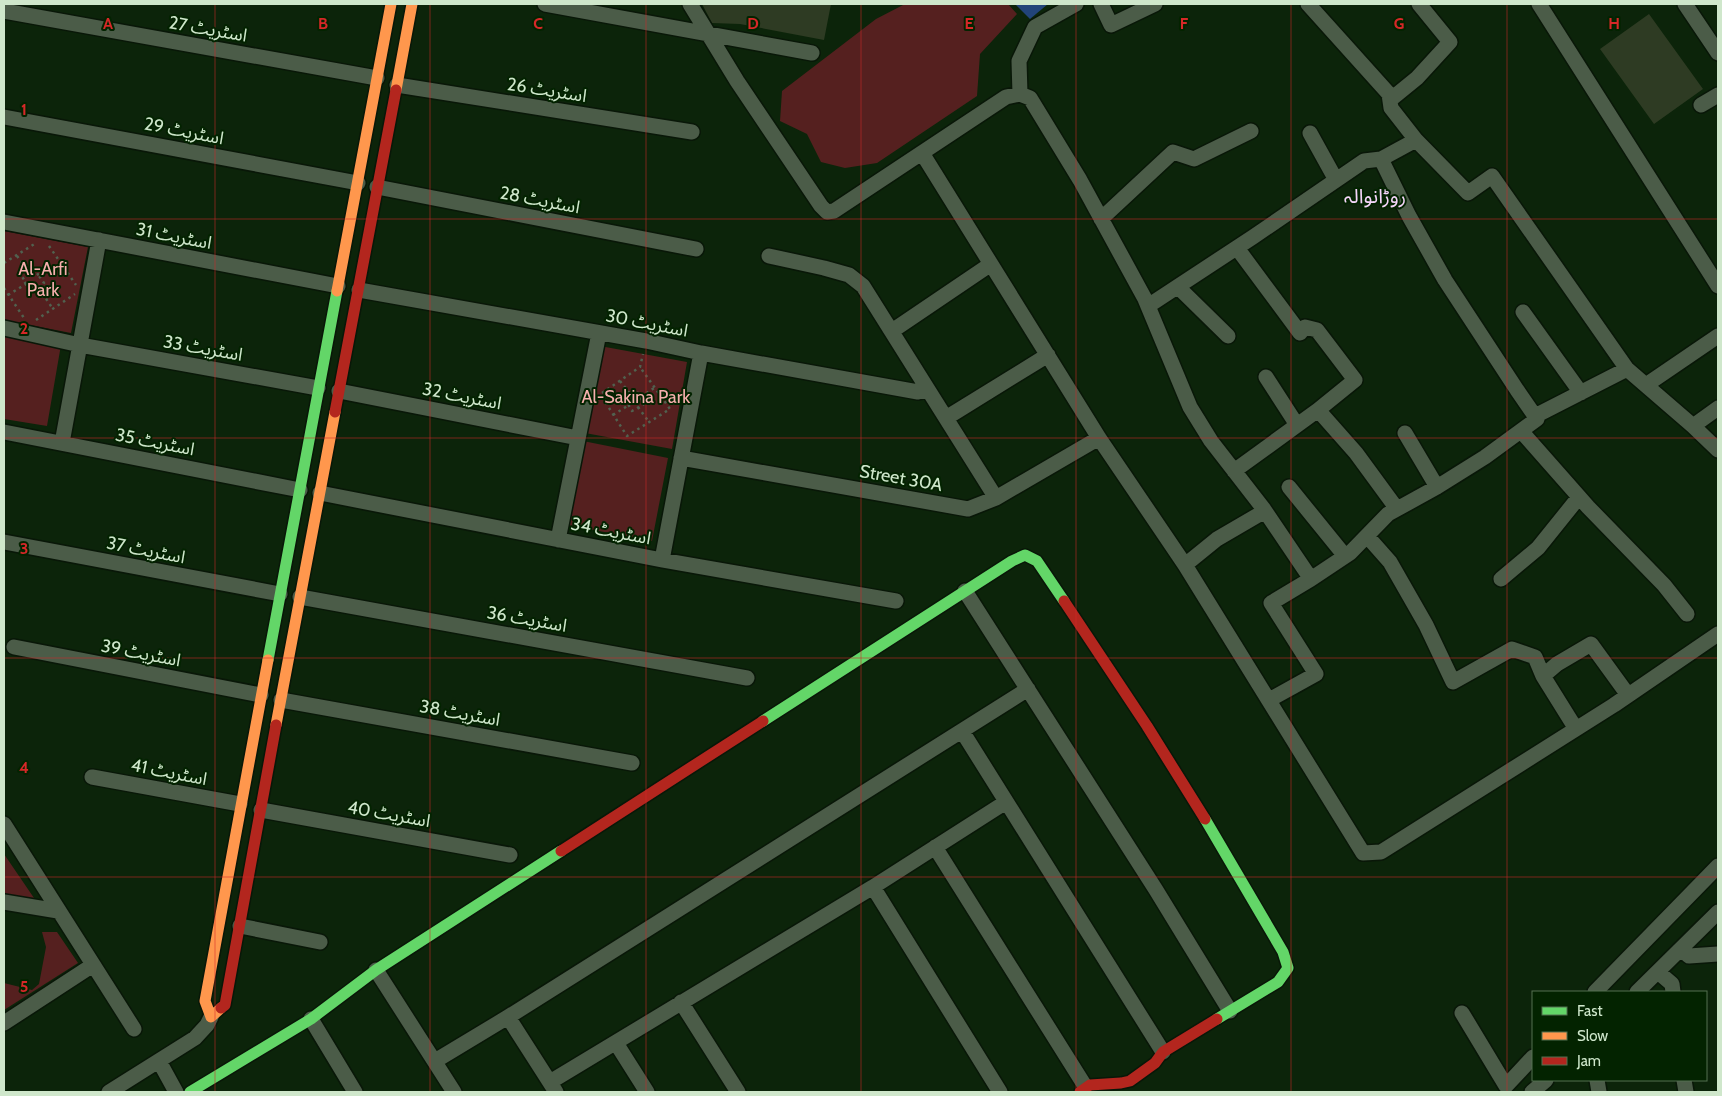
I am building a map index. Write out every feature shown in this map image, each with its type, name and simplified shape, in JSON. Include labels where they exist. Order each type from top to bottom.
[{"type":"street","points":[[211,1017],[205,1001],[240,804],[391,4]]},
{"type":"street","points":[[109,1092],[195,1038],[207,1025],[211,1017],[225,1005],[412,4]]},
{"type":"street","points":[[545,4],[812,53]]},
{"type":"street","points":[[690,4],[742,88],[821,206],[827,212],[834,211],[1006,97],[1020,94],[1030,98],[1080,180],[1148,306],[1190,407],[1211,441],[1265,511],[1311,579]]},
{"type":"street","points":[[1020,94],[1019,61],[1034,27],[1076,4]]},
{"type":"street","points":[[1101,4],[1112,25],[1155,4]]},
{"type":"street","points":[[1308,4],[1389,94],[1392,108],[1416,140],[1468,193],[1492,176],[1628,369],[1718,450]]},
{"type":"street","points":[[1390,100],[1417,78],[1450,42],[1419,4]]},
{"type":"street","points":[[1539,4],[1718,286]]},
{"type":"street","points":[[1685,4],[1718,53]]},
{"type":"street","name":"اسٹریٹ 27","points":[[4,11],[377,78]]},
{"type":"street","name":"اسٹریٹ 26","points":[[397,85],[692,132]]},
{"type":"street","points":[[1701,105],[1718,95]]},
{"type":"street","name":"اسٹریٹ 29","points":[[4,117],[358,183]]},
{"type":"street","points":[[1101,219],[1173,152],[1194,159],[1251,131]]},
{"type":"street","points":[[1310,133],[1336,180]]},
{"type":"street","points":[[1148,306],[1364,161],[1382,159],[1416,140]]},
{"type":"street","points":[[922,153],[1099,438],[1186,565],[1363,853],[1381,852],[1576,729],[1718,634]]},
{"type":"street","points":[[1269,700],[1316,674],[1271,603],[1345,556],[1388,514],[1437,487],[1537,419],[1445,280],[1382,159]]},
{"type":"street","name":"اسٹریٹ 28","points":[[377,187],[696,249]]},
{"type":"street","name":"اسٹریٹ 31","points":[[4,222],[338,286]]},
{"type":"street","points":[[62,443],[99,240]]},
{"type":"street","points":[[1234,471],[1318,410],[1354,380],[1317,330],[1305,327],[1300,333],[1237,248]]},
{"type":"street","points":[[344,255],[364,259]]},
{"type":"street","points":[[769,256],[849,275],[862,286],[996,498]]},
{"type":"street","points":[[892,331],[991,264]]},
{"type":"street","points":[[1178,287],[1228,336]]},
{"type":"street","name":"اسٹریٹ 30","points":[[359,290],[918,392],[927,390]]},
{"type":"street","points":[[1523,312],[1581,393]]},
{"type":"street","name":"اسٹریٹ 33","points":[[4,328],[80,345],[318,388]]},
{"type":"street","points":[[558,540],[598,334]]},
{"type":"street","points":[[1646,385],[1718,336]]},
{"type":"street","points":[[662,560],[701,353]]},
{"type":"street","points":[[946,418],[1048,355]]},
{"type":"street","points":[[1535,416],[1628,369]]},
{"type":"street","points":[[1266,377],[1297,425]]},
{"type":"street","name":"اسٹریٹ 32","points":[[339,392],[578,438]]},
{"type":"street","points":[[1693,426],[1718,408]]},
{"type":"street","points":[[1318,410],[1356,453],[1397,509]]},
{"type":"street","points":[[1521,431],[1579,497],[1664,585],[1687,614]]},
{"type":"street","name":"اسٹریٹ 35","points":[[4,432],[300,490]]},
{"type":"street","points":[[1405,433],[1437,487]]},
{"type":"street","name":"Street 30A","points":[[681,458],[968,509],[996,498],[1099,438]]},
{"type":"street","points":[[1288,487],[1345,556]]},
{"type":"street","name":"اسٹریٹ 34","points":[[320,493],[662,560],[896,601]]},
{"type":"street","points":[[1501,579],[1538,548],[1579,497]]},
{"type":"street","points":[[1186,565],[1218,539],[1265,511]]},
{"type":"street","points":[[1367,536],[1390,562],[1426,625],[1454,682],[1512,650],[1535,656],[1543,676],[1576,729]]},
{"type":"street","name":"اسٹریٹ 37","points":[[4,542],[280,594]]},
{"type":"street","points":[[190,1092],[311,1020],[376,970],[1025,554],[1037,561],[1147,726],[1224,852],[1282,952],[1288,968],[1278,982],[1163,1052],[1160,1059],[1152,1066],[1128,1082],[1113,1084],[1095,1083],[1082,1089],[935,847]]},
{"type":"street","points":[[965,591],[1230,1011]]},
{"type":"street","name":"اسٹریٹ 36","points":[[300,597],[747,678]]},
{"type":"street","points":[[271,644],[291,649]]},
{"type":"street","points":[[1543,676],[1557,664],[1591,644],[1628,695]]},
{"type":"street","name":"اسٹریٹ 39","points":[[14,647],[261,695]]},
{"type":"street","points":[[435,1061],[508,1017],[1028,689]]},
{"type":"street","name":"اسٹریٹ 38","points":[[281,700],[632,763]]},
{"type":"street","points":[[962,731],[1163,1052]]},
{"type":"street","name":"اسٹریٹ 41","points":[[92,777],[240,804]]},
{"type":"street","points":[[508,1017],[553,1087],[616,1043],[681,1002],[873,887],[1006,802]]},
{"type":"street","name":"اسٹریٹ 40","points":[[261,810],[510,855]]},
{"type":"street","points":[[4,824],[134,1029]]},
{"type":"street","points":[[1596,991],[1718,866]]},
{"type":"street","points":[[873,887],[1000,1092]]},
{"type":"street","points":[[4,902],[58,911]]},
{"type":"street","points":[[1638,991],[1718,912]]},
{"type":"street","points":[[240,926],[320,942]]},
{"type":"street","points":[[1680,949],[1689,956],[1718,954]]},
{"type":"street","points":[[4,1023],[93,965]]},
{"type":"street","points":[[376,970],[454,1092]]},
{"type":"street","points":[[1658,972],[1672,984],[1673,991]]},
{"type":"street","points":[[681,1002],[738,1092]]},
{"type":"street","points":[[1462,1013],[1506,1086],[1532,1058]]},
{"type":"street","points":[[311,1020],[355,1092]]},
{"type":"street","points":[[616,1043],[647,1092]]},
{"type":"street","points":[[159,1061],[176,1092]]},
{"type":"street","points":[[1532,1092],[1545,1081]]},
{"type":"path","points":[[4,288],[29,325],[80,291],[44,238]]},
{"type":"path","points":[[4,263],[37,243]]},
{"type":"path","points":[[16,256],[30,274]]},
{"type":"path","points":[[39,276],[61,263]]},
{"type":"path","points":[[35,270],[39,276],[44,283],[31,291],[22,279],[35,270]]},
{"type":"path","points":[[8,295],[26,284]]},
{"type":"path","points":[[38,287],[53,309]]},
{"type":"path","points":[[640,367],[670,409],[627,436],[600,394],[620,381],[640,367]]},
{"type":"path","points":[[620,381],[631,395]]},
{"type":"path","points":[[641,397],[654,388]]},
{"type":"path","points":[[636,392],[641,397],[644,404],[632,411],[625,399],[636,392]]},
{"type":"path","points":[[613,415],[629,405]]},
{"type":"path","points":[[638,407],[649,422]]},
{"type":"green space","points":[[905,4],[1008,4],[1017,14],[980,54],[977,96],[877,163],[845,168],[821,162],[807,134],[780,121],[782,91],[876,19]]},
{"type":"green space","name":"Al-Arfi Park","points":[[4,231],[88,247],[71,333],[4,320]]},
{"type":"green space","points":[[4,329],[62,339],[47,426],[4,419]]},
{"type":"green space","name":"Al-Sakina Park","points":[[600,346],[687,362],[672,449],[585,433]]},
{"type":"green space","points":[[583,441],[668,458],[652,541],[567,525]]},
{"type":"green space","points":[[4,854],[34,898],[21,901],[4,895]]},
{"type":"green space","points":[[42,932],[57,932],[78,963],[4,1010],[4,983],[32,990],[39,984],[46,947]]},
{"type":"water","points":[[1015,4],[1048,4],[1030,19]]},
{"type":"building","points":[[702,4],[831,4],[824,40],[740,24],[712,23]]},
{"type":"building","points":[[1649,14],[1703,89],[1654,124],[1600,49]]},
{"type":"traffic: fast","points":[[268,660],[337,291]]},
{"type":"traffic: fast","points":[[763,721],[1012,561],[1025,555],[1037,561],[1064,601]]},
{"type":"traffic: fast","points":[[1205,819],[1283,952],[1288,968],[1278,982],[1217,1019]]},
{"type":"traffic: fast","points":[[190,1092],[311,1019],[376,970],[561,851]]},
{"type":"traffic: slow","points":[[337,291],[391,4]]},
{"type":"traffic: slow","points":[[396,90],[412,4]]},
{"type":"traffic: slow","points":[[276,725],[335,412]]},
{"type":"traffic: slow","points":[[221,1008],[211,1017],[205,1001],[268,660]]},
{"type":"traffic: jam","points":[[335,412],[396,90]]},
{"type":"traffic: jam","points":[[1064,601],[1147,726],[1205,819]]},
{"type":"traffic: jam","points":[[561,851],[763,721]]},
{"type":"traffic: jam","points":[[221,1008],[225,1005],[276,725]]},
{"type":"traffic: jam","points":[[1080,1092],[1090,1085],[1130,1081],[1155,1063],[1163,1052],[1217,1019]]},
{"type":"district","name":"روڑانوالہ","points":[[1375,196]]}]
